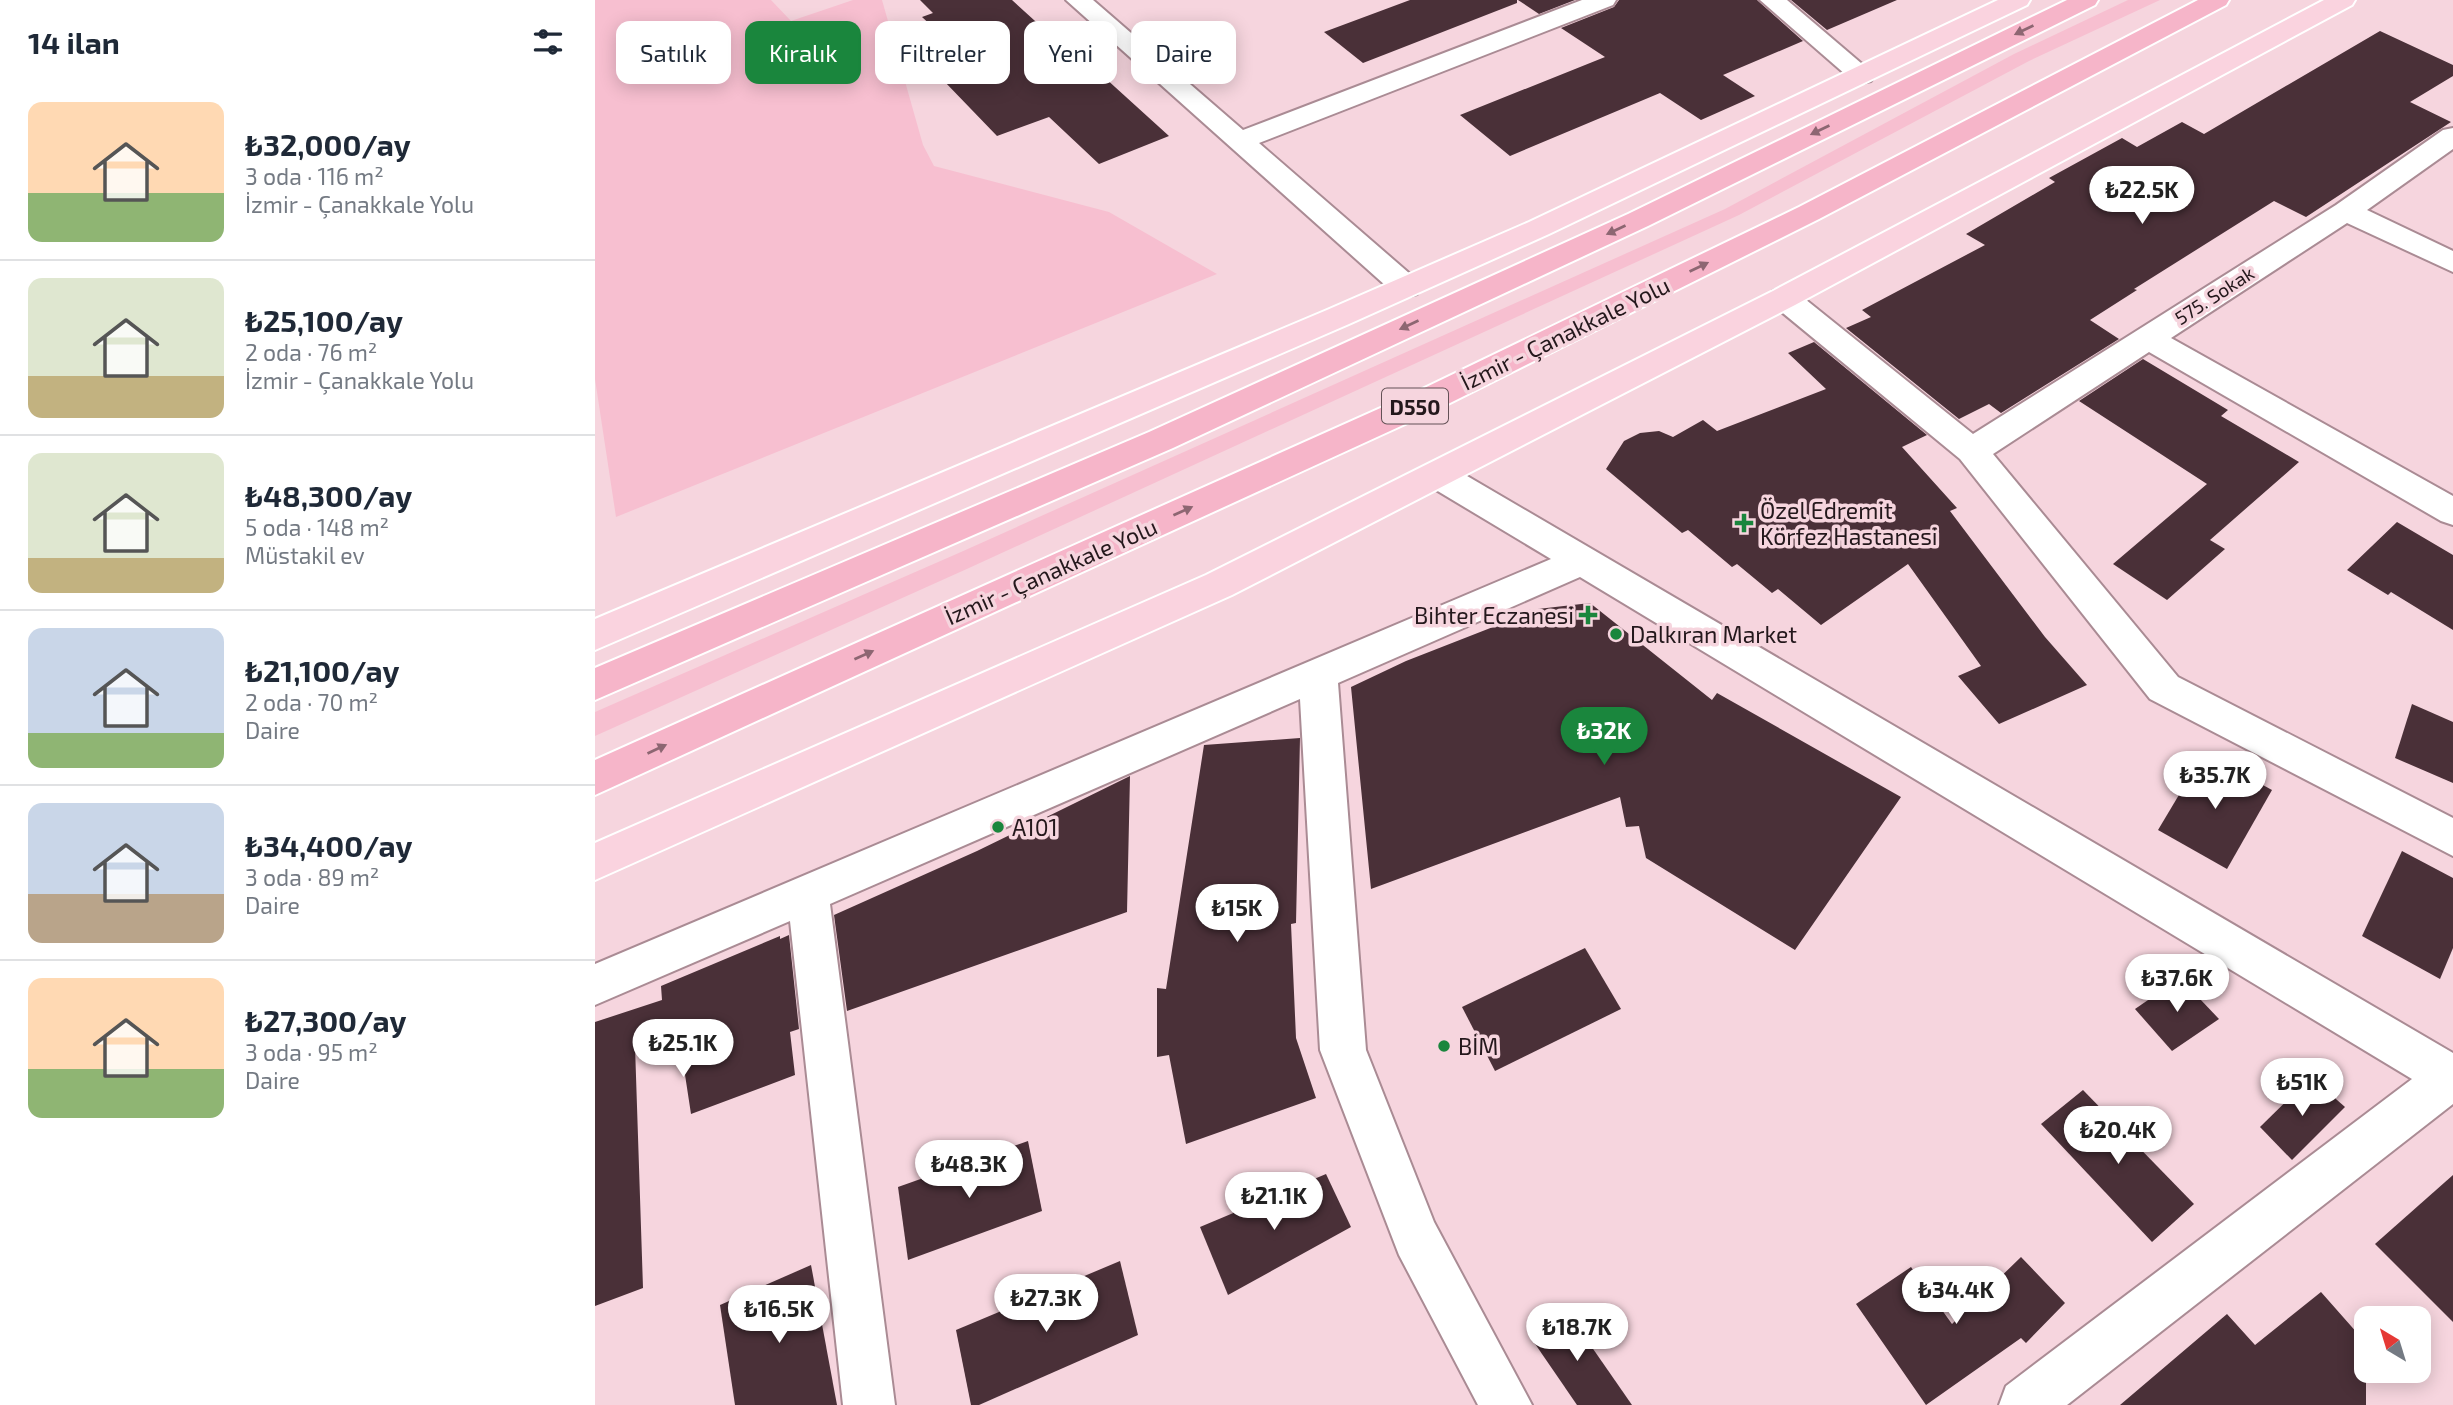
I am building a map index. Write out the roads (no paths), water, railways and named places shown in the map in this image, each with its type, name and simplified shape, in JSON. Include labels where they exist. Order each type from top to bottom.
[{"type":"highway","points":[[595,685],[1186,428],[1638,220],[2086,0]]},
{"type":"highway","name":"İzmir - Çanakkale Yolu","points":[[595,778],[1426,401],[1809,213],[2217,0]]},
{"type":"main road","points":[[595,635],[1406,287],[1577,210],[2018,0]]},
{"type":"main road","points":[[595,862],[1219,585],[1784,298],[2343,0]]},
{"type":"street","points":[[1078,0],[1406,287]]},
{"type":"street","points":[[1240,141],[1604,0]]},
{"type":"street","points":[[1772,0],[1862,75]]},
{"type":"street","name":"575. Sokak","points":[[1972,451],[2346,211],[2453,135]]},
{"type":"street","points":[[2346,211],[2453,263]]},
{"type":"street","points":[[1784,298],[1972,451],[2164,688],[2453,838]]},
{"type":"street","points":[[2148,338],[2453,512]]},
{"type":"street","points":[[1438,475],[2452,1077],[2025,1405]]},
{"type":"street","points":[[595,985],[1582,561]]},
{"type":"street","points":[[1318,674],[1343,1050],[1416,1238],[1506,1405]]},
{"type":"street","points":[[808,893],[869,1405]]},
{"type":"place","name":"Özel Edremit Körfez Hastanesi","points":[[1744,523]]},
{"type":"place","name":"Bihter Eczanesi","points":[[1588,615]]},
{"type":"place","name":"Dalkıran Market","points":[[1616,634]]},
{"type":"place","name":"A101","points":[[998,827]]},
{"type":"place","name":"BİM","points":[[1444,1046]]}]
